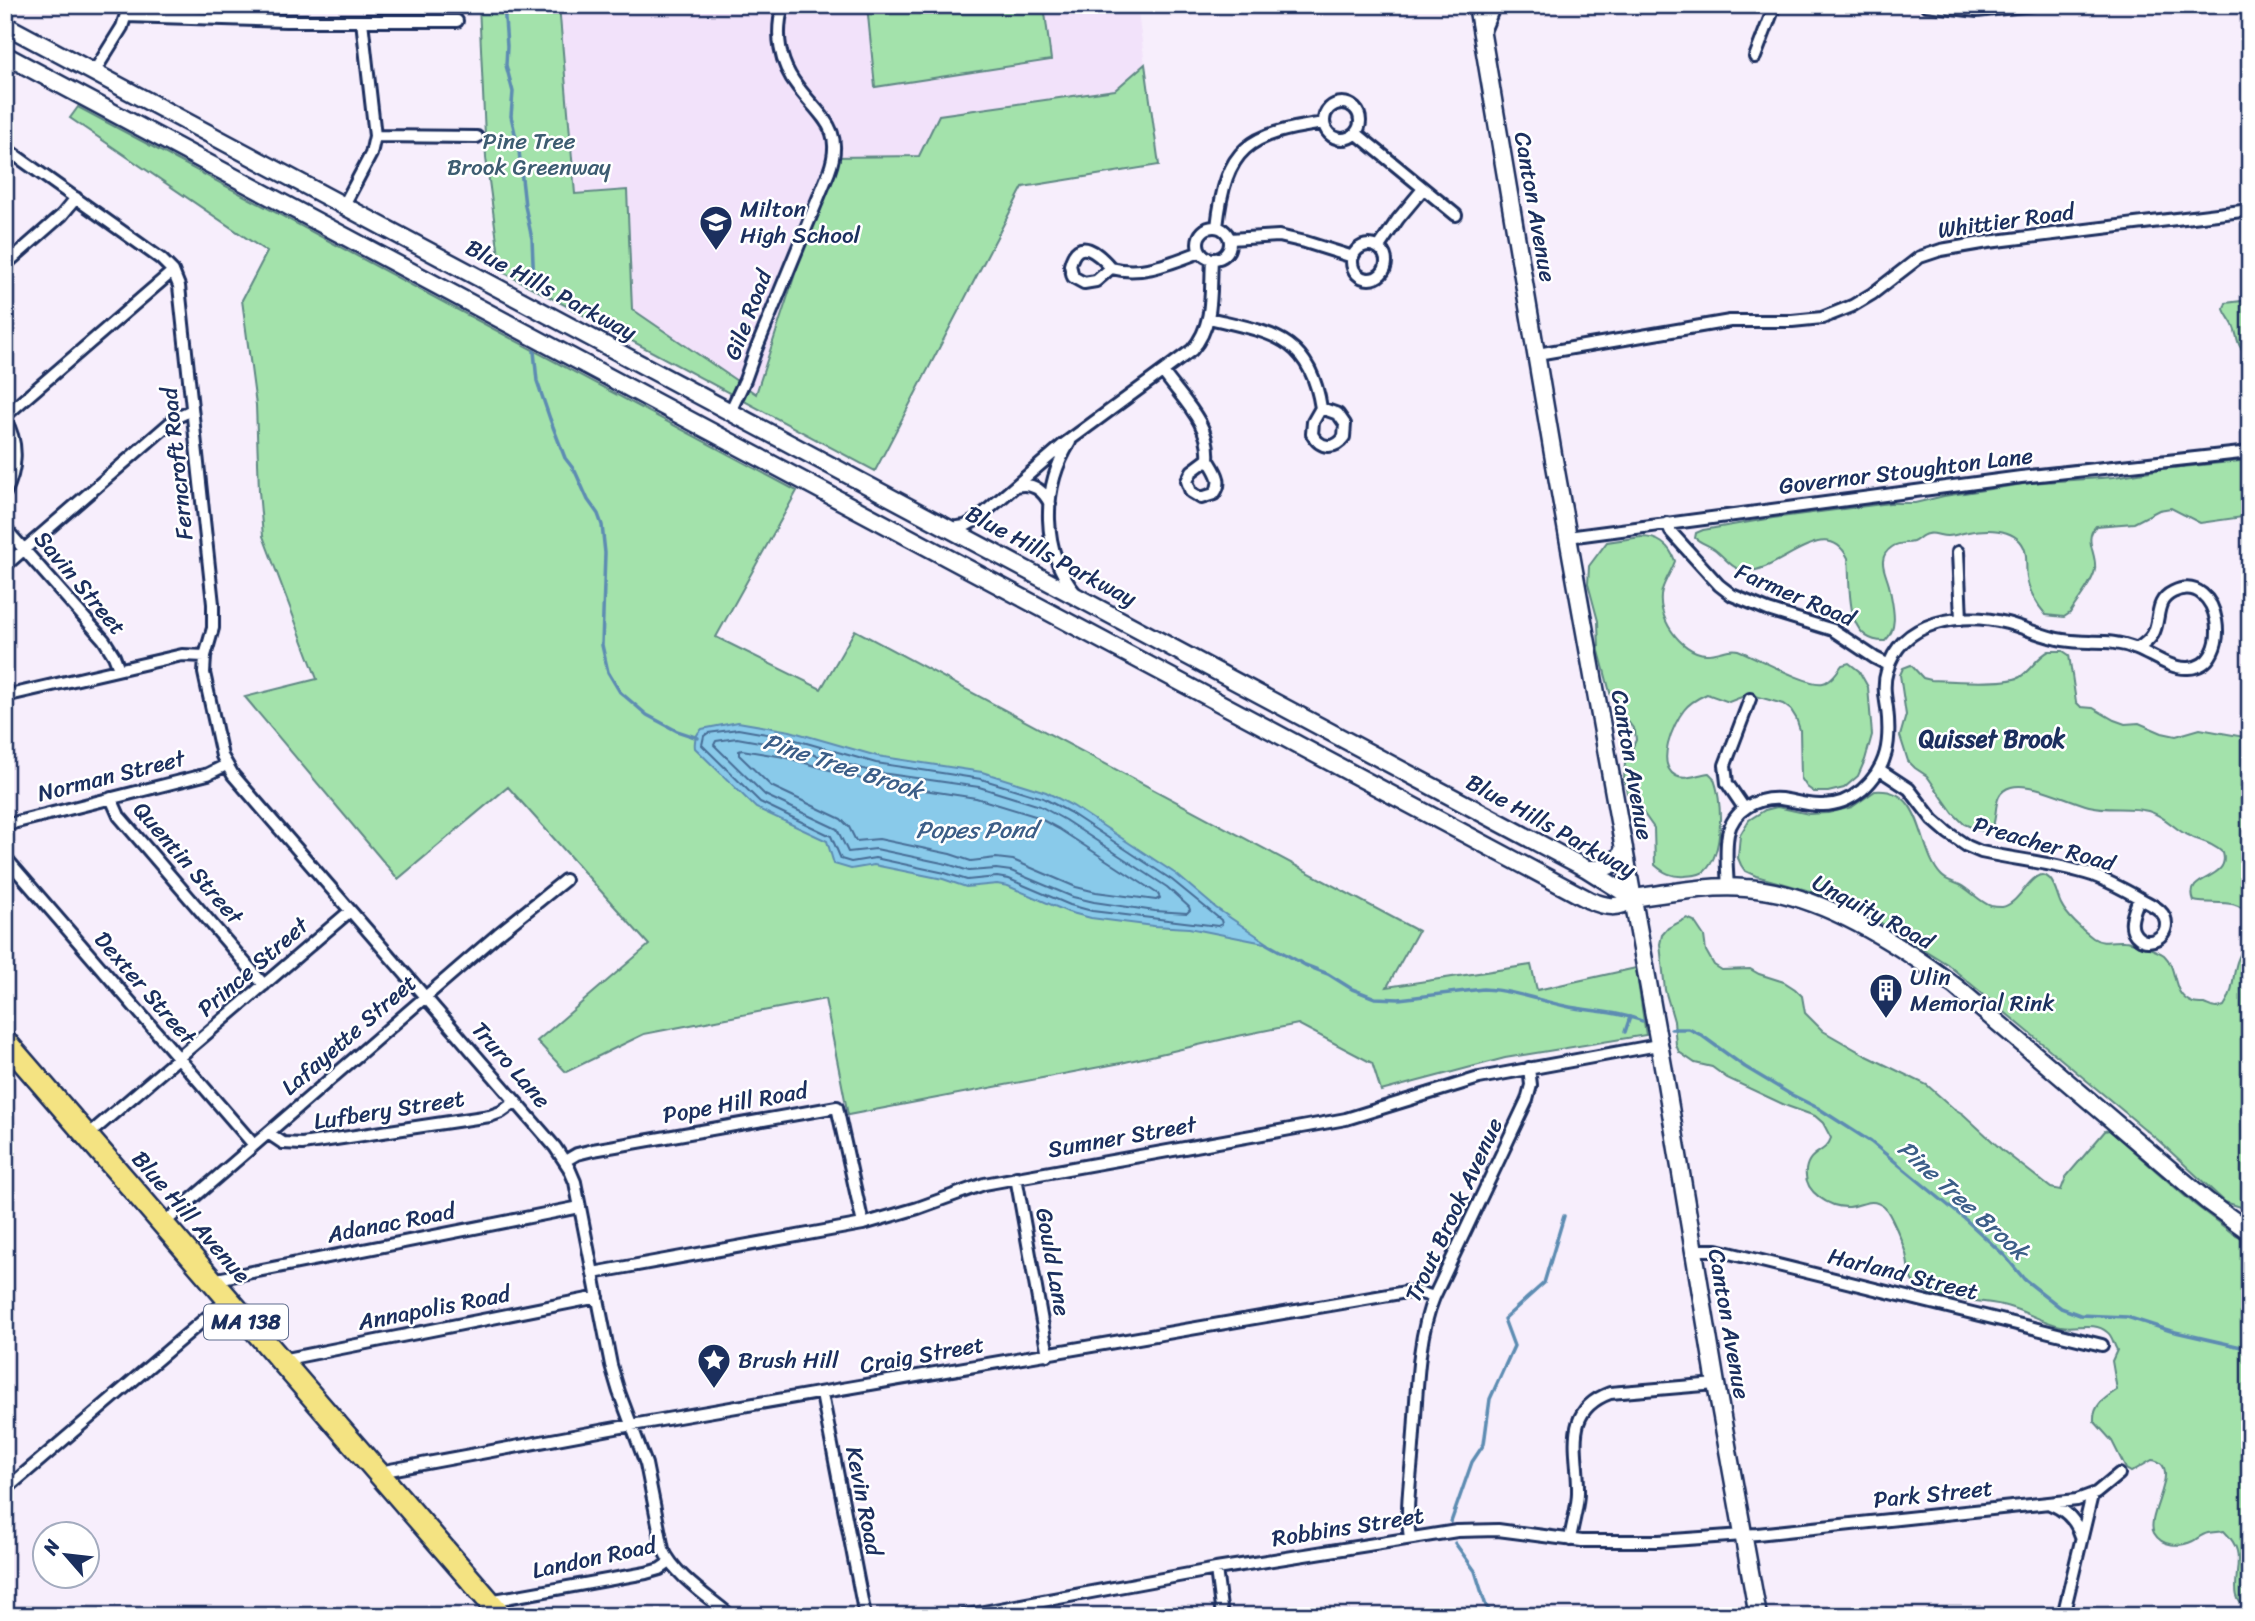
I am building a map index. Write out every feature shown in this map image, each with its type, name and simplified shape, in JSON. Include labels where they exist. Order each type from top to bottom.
[{"type":"highway","name":"Blue Hill Avenue","points":[[7,1046],[496,1608]]},
{"type":"main road","name":"Canton Avenue","points":[[1476,5],[1758,1616]]},
{"type":"main road","name":"Blue Hills Parkway","points":[[5,25],[1158,638],[1587,869],[1633,898],[1625,904],[1615,906],[1598,904],[1581,896],[5,55]]},
{"type":"main road","points":[[323,226],[340,203]]},
{"type":"main road","points":[[1146,662],[1158,638]]},
{"type":"main road","points":[[1587,869],[1602,869],[1612,865],[1620,858],[1624,848]]},
{"type":"main road","points":[[1581,896],[1591,891],[1594,884],[1593,876],[1587,869]]},
{"type":"main road","name":"Unquity Road","points":[[1633,898],[1728,887],[1774,891],[1816,904],[1862,927],[1929,967],[2000,1022],[2207,1201],[2250,1232]]},
{"type":"street","name":"Gile Road","points":[[730,412],[746,380],[835,152],[834,138],[827,121],[796,85],[783,62],[779,35],[783,5]]},
{"type":"street","points":[[1482,37],[1495,5]]},
{"type":"street","points":[[1755,57],[1775,5]]},
{"type":"street","points":[[1926,5],[1977,11],[2033,5]]},
{"type":"street","points":[[94,72],[122,27],[128,11],[148,18],[457,21]]},
{"type":"street","points":[[340,203],[371,154],[375,136],[362,21]]},
{"type":"street","points":[[1340,103],[1349,104],[1359,116],[1360,124],[1356,133],[1346,139],[1336,138],[1328,133],[1324,123],[1326,114],[1340,103]]},
{"type":"street","points":[[1217,227],[1227,176],[1242,152],[1254,141],[1275,132],[1324,123]]},
{"type":"street","points":[[1356,133],[1456,215]]},
{"type":"street","points":[[375,136],[477,137]]},
{"type":"street","points":[[5,148],[161,259],[173,271],[5,418],[12,436],[14,454],[13,471],[5,493]]},
{"type":"street","points":[[1379,247],[1423,189]]},
{"type":"street","points":[[5,265],[62,215],[76,198]]},
{"type":"street","name":"Whittier Road","points":[[1537,354],[1730,321],[1792,321],[1832,315],[1863,300],[1920,257],[1941,250],[2250,210]]},
{"type":"street","points":[[1210,228],[1226,230],[1230,239],[1226,252],[1218,258],[1206,258],[1200,252],[1199,242],[1210,228]]},
{"type":"street","points":[[1230,239],[1279,236],[1353,257]]},
{"type":"street","points":[[1370,244],[1379,247],[1384,253],[1386,264],[1382,273],[1376,278],[1367,279],[1358,275],[1353,266],[1357,249],[1370,244]]},
{"type":"street","points":[[1111,268],[1144,271],[1200,252]]},
{"type":"street","points":[[951,528],[965,526],[976,520],[1073,437],[1186,356],[1205,331],[1209,317],[1212,259]]},
{"type":"street","name":"Ferncroft Road","points":[[173,271],[179,286],[214,613],[212,634],[205,656]]},
{"type":"street","points":[[1209,317],[1266,332],[1284,340],[1308,365],[1317,385],[1321,408]]},
{"type":"street","points":[[1163,372],[1204,428],[1208,440],[1208,459]]},
{"type":"street","points":[[5,566],[177,416],[192,410]]},
{"type":"street","points":[[1073,437],[1057,468],[1049,505],[1050,531],[1056,558],[1077,595]]},
{"type":"street","name":"Governor Stoughton Lane","points":[[1568,537],[2013,478],[2250,452]]},
{"type":"street","points":[[1014,487],[1024,484],[1034,486],[1045,495],[1049,505]]},
{"type":"street","name":"Farmer Road","points":[[1667,523],[1671,532],[1718,585],[1732,596],[1833,630],[1875,658],[1889,664]]},
{"type":"street","name":"Savin Street","points":[[5,528],[104,640],[119,669]]},
{"type":"street","points":[[1958,552],[1961,619]]},
{"type":"street","points":[[1728,887],[1728,835],[1732,823],[1744,808],[1770,799],[1820,805],[1839,803],[1858,793],[1880,770],[1889,739],[1885,687],[1889,664],[1901,646],[1919,630],[1932,624],[1961,619],[2000,621],[2062,640],[2107,641],[2137,649],[2184,668],[2204,662],[2214,650],[2215,613],[2211,602],[2194,590],[2179,589],[2169,594],[2159,607],[2152,635],[2137,649]]},
{"type":"street","points":[[5,696],[182,655],[205,656]]},
{"type":"street","name":"Truro Lane","points":[[205,656],[205,681],[226,765],[565,1161],[573,1175],[614,1379],[646,1464],[662,1543],[670,1562]]},
{"type":"street","points":[[1744,808],[1727,783],[1726,765],[1750,699]]},
{"type":"street","name":"Norman Street","points":[[5,825],[208,774],[226,765]]},
{"type":"street","name":"Preacher Road","points":[[1880,770],[1909,789],[1943,829],[1967,846],[1981,852],[2090,874],[2139,898]]},
{"type":"street","name":"Quentin Street","points":[[111,798],[119,816],[264,985]]},
{"type":"street","name":"Dexter Street","points":[[5,858],[254,1145]]},
{"type":"street","name":"Lafayette Street","points":[[163,1224],[425,997],[565,880]]},
{"type":"street","name":"Prince Street","points":[[87,1136],[351,911]]},
{"type":"street","name":"Sumner Street","points":[[593,1273],[863,1224],[918,1208],[975,1186],[1346,1119],[1452,1085],[1658,1045]]},
{"type":"street","name":"Trout Brook Avenue","points":[[1410,1538],[1408,1513],[1426,1319],[1527,1100],[1531,1085],[1529,1069]]},
{"type":"street","name":"Lufbery Street","points":[[268,1133],[283,1143],[302,1144],[490,1116],[515,1102]]},
{"type":"street","name":"Pope Hill Road","points":[[565,1161],[577,1154],[593,1150],[837,1107],[863,1224]]},
{"type":"street","name":"Gould Lane","points":[[1016,1177],[1048,1355]]},
{"type":"street","name":"Adanac Road","points":[[210,1280],[580,1207]]},
{"type":"street","name":"Harland Street","points":[[1693,1250],[1710,1249],[2102,1345]]},
{"type":"street","name":"Craig Street","points":[[376,1473],[632,1425],[1406,1292],[1434,1297]]},
{"type":"street","name":"Annapolis Road","points":[[279,1360],[598,1297]]},
{"type":"street","points":[[5,1490],[228,1300]]},
{"type":"street","points":[[1570,1540],[1578,1493],[1576,1434],[1578,1420],[1585,1409],[1595,1400],[1610,1393],[1716,1384]]},
{"type":"street","name":"Kevin Road","points":[[822,1394],[866,1616]]},
{"type":"street","name":"Park Street","points":[[1745,1535],[2082,1499],[2092,1495],[2119,1474]]},
{"type":"street","points":[[2063,1616],[2092,1495]]},
{"type":"street","points":[[2048,1503],[2073,1519],[2081,1538]]},
{"type":"street","name":"Robbins Street","points":[[962,1616],[1216,1569],[1410,1538],[1483,1530],[1570,1540],[1644,1542],[1745,1535]]},
{"type":"street","name":"Landon Road","points":[[496,1608],[646,1573],[660,1569],[670,1562],[732,1616]]},
{"type":"street","points":[[1216,1569],[1222,1616]]},
{"type":"shaded area","name":"Milton High School","points":[[559,5],[1137,5],[1145,64],[1115,90],[939,115],[919,156],[833,157],[756,394],[631,309],[627,191],[575,195]]},
{"type":"green space","name":"Pine Tree Brook Greenway","points":[[479,5],[559,5],[575,194],[627,190],[632,309],[756,394],[833,157],[919,156],[939,115],[1115,90],[1145,64],[1159,165],[1023,187],[875,471],[501,271],[486,158]]},
{"type":"green space","points":[[867,5],[1044,5],[1051,60],[875,87]]},
{"type":"green space","points":[[78,107],[797,491],[716,637],[821,689],[855,630],[1418,931],[1387,987],[1531,965],[1537,990],[1636,968],[1646,1035],[1505,1058],[1381,1091],[1372,1063],[1298,1024],[1121,1063],[848,1115],[825,999],[644,1034],[566,1072],[537,1041],[649,945],[508,787],[398,879],[245,697],[317,679],[263,536],[256,405],[242,300],[267,252],[70,118]]},
{"type":"green space","points":[[2250,300],[2250,355],[2240,346],[2224,309],[2226,303]]},
{"type":"green space","points":[[2250,460],[2250,516],[2200,523],[2171,508],[2159,510],[2134,523],[2096,526],[2090,542],[2095,563],[2094,574],[2070,613],[2064,617],[2046,615],[2031,592],[2023,545],[2015,537],[1996,530],[1953,536],[1923,535],[1913,542],[1895,545],[1887,552],[1883,562],[1894,624],[1885,641],[1871,639],[1856,623],[1850,597],[1848,558],[1838,546],[1827,541],[1814,543],[1759,569],[1746,571],[1736,568],[1714,549],[1695,538],[1696,533],[1703,530],[1773,518],[1890,503],[1915,503],[2030,483],[2114,477]]},
{"type":"green space","points":[[1653,538],[1662,543],[1670,550],[1675,561],[1662,590],[1662,610],[1672,631],[1687,647],[1706,654],[1738,650],[1794,676],[1816,683],[1829,680],[1842,665],[1849,663],[1859,671],[1868,687],[1872,735],[1865,760],[1858,776],[1844,788],[1828,792],[1814,792],[1801,778],[1800,730],[1791,710],[1783,704],[1749,694],[1729,702],[1707,694],[1686,707],[1671,734],[1666,754],[1667,763],[1670,771],[1680,777],[1709,773],[1716,787],[1720,812],[1716,852],[1705,871],[1695,875],[1672,875],[1655,865],[1654,828],[1628,797],[1624,779],[1625,763],[1636,740],[1635,731],[1612,700],[1599,651],[1598,621],[1588,584],[1589,566],[1607,542]]},
{"type":"green space","points":[[2049,651],[2063,651],[2069,655],[2076,702],[2081,707],[2093,708],[2125,724],[2139,723],[2176,736],[2200,729],[2250,738],[2250,916],[2231,904],[2194,901],[2192,892],[2195,886],[2220,869],[2224,862],[2223,853],[2210,844],[2185,834],[2153,813],[2089,806],[2039,789],[2019,786],[2004,790],[2000,795],[1989,832],[1978,830],[1964,824],[1927,776],[1908,761],[1900,736],[1906,715],[1900,675],[1903,668],[1911,665],[1923,678],[1931,680],[2002,681],[2020,677]]},
{"type":"green space","points":[[1875,791],[1891,792],[1903,799],[1912,809],[1934,865],[1944,878],[1964,887],[1987,904],[2002,907],[2009,905],[2032,880],[2044,875],[2052,882],[2067,913],[2093,938],[2105,942],[2132,943],[2164,955],[2172,967],[2181,994],[2193,1003],[2216,1008],[2224,1006],[2231,990],[2238,959],[2250,937],[2250,1210],[2225,1202],[2158,1140],[1947,964],[1868,915],[1817,893],[1756,876],[1745,871],[1741,865],[1738,858],[1740,835],[1749,820],[1765,810],[1777,807],[1809,814],[1828,813],[1852,807]]},
{"type":"green space","points":[[1687,918],[1694,921],[1704,936],[1706,951],[1714,965],[1722,970],[1750,969],[1795,989],[1802,996],[1805,1013],[1823,1031],[1927,1085],[2051,1188],[2061,1190],[2066,1177],[2105,1131],[2109,1130],[2194,1204],[2232,1233],[2250,1242],[2250,1609],[2238,1600],[2238,1558],[2230,1538],[2224,1531],[2212,1532],[2177,1545],[2157,1538],[2152,1525],[2165,1471],[2161,1464],[2152,1460],[2131,1472],[2126,1469],[2112,1441],[2094,1421],[2098,1406],[2117,1390],[2112,1361],[2117,1350],[2109,1334],[2091,1326],[2061,1326],[2006,1306],[1943,1297],[1918,1287],[1911,1279],[1906,1254],[1884,1207],[1871,1202],[1842,1207],[1826,1202],[1813,1192],[1806,1178],[1806,1170],[1810,1159],[1829,1143],[1831,1138],[1823,1123],[1815,1116],[1727,1078],[1712,1067],[1695,1063],[1679,1052],[1665,990],[1660,944],[1662,935],[1668,928]]},
{"type":"water","name":"Popes Pond","points":[[738,722],[790,731],[877,756],[982,772],[1046,792],[1073,806],[1176,874],[1216,908],[1269,944],[1189,928],[1091,918],[1068,912],[1008,886],[997,884],[966,887],[943,879],[874,865],[851,869],[834,864],[827,841],[756,808],[695,748],[696,738],[702,729]]},
{"type":"waterway","name":"Pine Tree Brook","points":[[504,5],[506,65],[513,92],[511,116],[532,239],[534,285]]},
{"type":"waterway","name":"Pine Tree Brook","points":[[534,351],[537,381],[565,458],[575,471],[602,525],[605,553],[602,645],[608,672],[620,692],[647,715],[677,731],[698,738]]},
{"type":"waterway","name":"Pine Tree Brook","points":[[1267,944],[1352,989],[1375,998],[1399,999],[1483,989],[1514,993],[1642,1021]]},
{"type":"waterway","points":[[1625,1032],[1630,1017]]},
{"type":"waterway","name":"Pine Tree Brook","points":[[1671,1029],[1689,1029],[1701,1035],[1745,1067],[1818,1108],[1871,1142],[1966,1220],[2005,1256],[2024,1279],[2061,1308],[2080,1315],[2127,1317],[2171,1331],[2250,1349]]},
{"type":"waterway","points":[[1451,1522],[1472,1462],[1484,1444],[1490,1399],[1514,1346],[1504,1319],[1544,1283],[1564,1216]]},
{"type":"waterway","points":[[1455,1543],[1475,1571],[1486,1606],[1494,1616]]},
{"type":"place","name":"Milton High School","points":[[716,252]]},
{"type":"place","name":"Ulin Memorial Rink","points":[[1886,1020]]},
{"type":"place","name":"Brush Hill","points":[[714,1390]]},
{"type":"district","name":"Quisset Brook","points":[[1992,739]]}]
